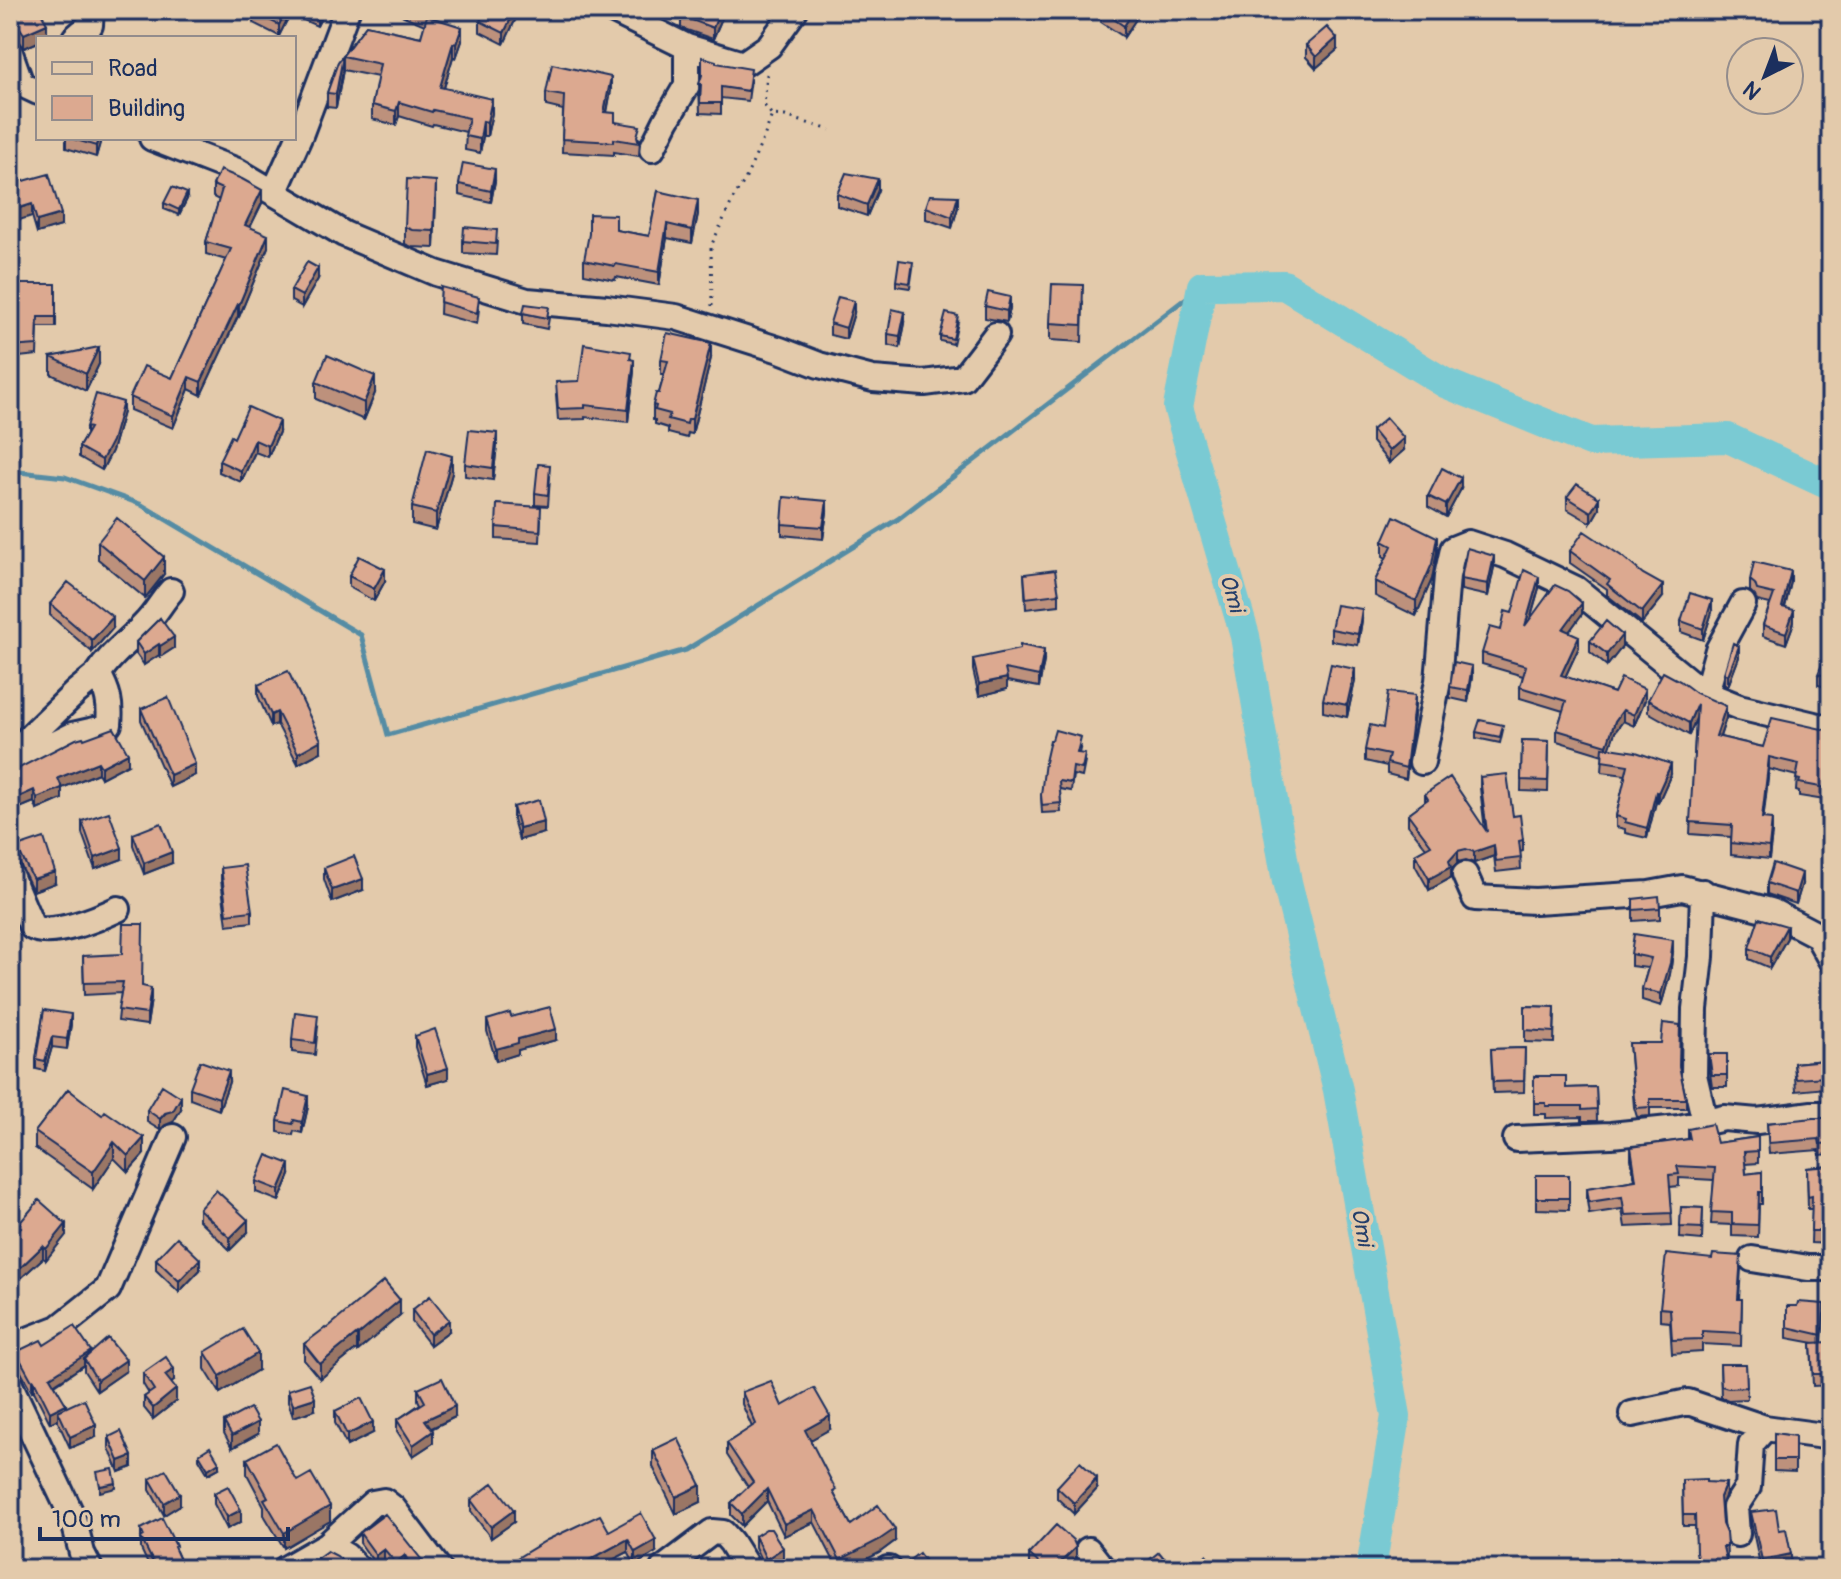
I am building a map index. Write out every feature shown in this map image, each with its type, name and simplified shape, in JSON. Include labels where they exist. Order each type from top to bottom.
[{"type":"street","points":[[77,36],[90,25],[91,10]]},
{"type":"street","points":[[274,193],[300,135],[347,10]]},
{"type":"street","points":[[612,10],[687,47],[743,64],[769,46],[795,10]]},
{"type":"street","points":[[652,149],[687,85],[687,47]]},
{"type":"street","points":[[10,53],[27,83]]},
{"type":"street","points":[[157,140],[237,171],[344,234],[436,273],[527,301],[676,317],[819,365],[873,379],[924,383],[963,378],[996,335]]},
{"type":"street","points":[[1422,762],[1438,681],[1447,576],[1453,549],[1468,543],[1505,555],[1576,589],[1706,693],[1739,707],[1831,729]]},
{"type":"street","points":[[10,756],[98,674],[124,642],[148,622],[171,591]]},
{"type":"street","points":[[1706,693],[1718,650],[1743,604]]},
{"type":"street","points":[[10,767],[73,735],[109,724],[111,708],[107,690],[98,674]]},
{"type":"street","points":[[10,875],[36,930],[82,924],[118,909]]},
{"type":"street","points":[[1465,875],[1475,898],[1535,901],[1649,894],[1682,888],[1703,892],[1771,911],[1817,935],[1831,960]]},
{"type":"street","points":[[1703,892],[1694,1075],[1705,1122]]},
{"type":"street","points":[[1516,1139],[1611,1135],[1679,1128],[1724,1118],[1757,1121],[1831,1114]]},
{"type":"street","points":[[10,1347],[59,1328],[108,1289],[173,1137]]},
{"type":"street","points":[[1752,1259],[1808,1268],[1831,1268]]},
{"type":"street","points":[[10,1385],[73,1518],[82,1553],[90,1569]]},
{"type":"street","points":[[1632,1414],[1688,1402],[1765,1428],[1831,1437]]},
{"type":"street","points":[[1737,1534],[1735,1507],[1748,1487],[1751,1444],[1765,1428]]},
{"type":"street","points":[[285,1569],[327,1545],[373,1503],[384,1501],[393,1508],[439,1569]]},
{"type":"street","points":[[663,1569],[712,1532],[723,1533],[748,1569]]},
{"type":"street","points":[[327,1545],[346,1556],[358,1569]]},
{"type":"path","points":[[769,46],[764,105],[772,115],[830,130]]},
{"type":"path","points":[[711,328],[711,246],[745,180],[772,115]]},
{"type":"building","points":[[10,10],[40,10],[47,24],[24,34],[20,28],[10,25]]},
{"type":"building","points":[[254,10],[286,10],[279,25]]},
{"type":"building","points":[[485,10],[515,10],[504,33],[480,21]]},
{"type":"building","points":[[684,10],[720,10],[713,28],[681,16]]},
{"type":"building","points":[[1101,10],[1134,10],[1124,26]]},
{"type":"building","points":[[427,16],[462,27],[456,44],[453,43],[440,87],[492,99],[480,139],[465,136],[469,118],[399,102],[396,111],[372,105],[380,64],[343,56],[336,94],[327,93],[338,62],[366,25],[421,37]]},
{"type":"building","points":[[1327,27],[1337,38],[1316,57],[1306,45]]},
{"type":"building","points":[[702,57],[716,63],[751,69],[748,91],[721,87],[721,103],[700,103]]},
{"type":"building","points":[[552,64],[611,77],[604,112],[615,113],[615,122],[640,126],[637,136],[639,143],[614,139],[614,142],[562,139],[564,96],[546,93]]},
{"type":"building","points":[[76,140],[98,140],[96,146]]},
{"type":"building","points":[[463,163],[495,169],[491,191],[459,184]]},
{"type":"building","points":[[220,170],[262,190],[245,225],[268,235],[239,305],[201,382],[189,377],[173,416],[130,397],[144,366],[172,378],[231,249],[206,242],[222,189],[213,185]]},
{"type":"building","points":[[846,173],[878,179],[867,205],[837,194]]},
{"type":"building","points":[[49,174],[61,214],[37,221],[32,204],[10,211],[10,176],[13,184]]},
{"type":"building","points":[[407,179],[436,181],[434,231],[405,227]]},
{"type":"building","points":[[172,187],[187,193],[179,210],[164,203]]},
{"type":"building","points":[[658,191],[698,200],[692,230],[667,224],[659,272],[584,260],[589,214],[616,215],[616,230],[649,236]]},
{"type":"building","points":[[930,195],[958,196],[952,217],[926,207]]},
{"type":"building","points":[[464,227],[497,230],[496,244],[463,241]]},
{"type":"building","points":[[899,260],[913,262],[910,283],[896,281]]},
{"type":"building","points":[[307,262],[318,268],[302,296],[291,290]]},
{"type":"building","points":[[15,284],[56,284],[56,317],[38,317],[37,345],[10,347],[10,287]]},
{"type":"building","points":[[1052,284],[1083,285],[1082,325],[1050,323]]},
{"type":"building","points":[[441,287],[479,297],[477,313],[440,302]]},
{"type":"building","points":[[988,292],[1010,297],[1007,311],[985,306]]},
{"type":"building","points":[[838,297],[854,301],[846,328],[830,323]]},
{"type":"building","points":[[525,304],[549,307],[547,318],[523,313]]},
{"type":"building","points":[[892,309],[905,312],[900,336],[888,334]]},
{"type":"building","points":[[946,313],[958,316],[953,339],[940,336]]},
{"type":"building","points":[[667,333],[711,343],[692,419],[688,419],[687,424],[668,419],[670,414],[655,410],[656,406],[653,405],[668,361],[661,360]]},
{"type":"building","points":[[584,344],[631,352],[630,359],[634,360],[628,410],[585,405],[585,408],[558,409],[556,382],[579,381]]},
{"type":"building","points":[[99,347],[86,374],[51,357]]},
{"type":"building","points":[[327,355],[375,376],[364,403],[316,382]]},
{"type":"building","points":[[15,370],[19,393],[10,395],[10,371]]},
{"type":"building","points":[[96,394],[123,402],[112,441],[102,460],[79,447],[90,428],[86,427]]},
{"type":"building","points":[[248,407],[279,421],[268,446],[255,440],[241,471],[219,461]]},
{"type":"building","points":[[1386,418],[1404,438],[1389,451],[1372,430]]},
{"type":"building","points":[[469,430],[497,433],[493,468],[465,464]]},
{"type":"building","points":[[427,449],[452,456],[436,513],[412,507]]},
{"type":"building","points":[[538,464],[550,465],[548,495],[535,493]]},
{"type":"building","points":[[1442,468],[1461,478],[1446,505],[1428,496]]},
{"type":"building","points":[[1577,484],[1599,498],[1591,512],[1567,497]]},
{"type":"building","points":[[784,497],[827,501],[823,527],[782,524]]},
{"type":"building","points":[[497,504],[541,507],[540,531],[496,527]]},
{"type":"building","points":[[1394,516],[1437,537],[1432,564],[1416,601],[1375,581],[1392,546],[1383,541]]},
{"type":"building","points":[[117,518],[164,557],[145,581],[98,542]]},
{"type":"building","points":[[1584,531],[1663,585],[1642,612],[1607,584],[1610,580],[1570,551]]},
{"type":"building","points":[[1467,548],[1494,556],[1488,584],[1461,579]]},
{"type":"building","points":[[359,556],[385,569],[374,589],[349,576]]},
{"type":"building","points":[[1754,562],[1791,571],[1782,607],[1794,610],[1786,633],[1763,625],[1774,594],[1757,590],[1750,580]]},
{"type":"building","points":[[1055,570],[1059,594],[1026,598],[1024,574]]},
{"type":"building","points":[[1524,570],[1539,577],[1525,626],[1555,585],[1582,603],[1563,629],[1579,636],[1561,675],[1614,693],[1621,678],[1645,689],[1634,715],[1623,710],[1615,721],[1607,745],[1557,730],[1566,701],[1520,687],[1526,666],[1482,653],[1490,627],[1501,630],[1505,611],[1512,613]]},
{"type":"building","points":[[68,582],[113,617],[92,640],[50,604]]},
{"type":"building","points":[[1690,593],[1712,600],[1703,629],[1681,621]]},
{"type":"building","points":[[1336,605],[1362,609],[1358,634],[1331,629]]},
{"type":"building","points":[[160,618],[174,637],[144,654],[136,642]]},
{"type":"building","points":[[1606,621],[1622,635],[1607,654],[1590,641]]},
{"type":"building","points":[[1733,643],[1739,646],[1728,675],[1724,673]]},
{"type":"building","points":[[1020,645],[1044,650],[1039,676],[1005,669],[1007,678],[979,684],[973,659],[1020,649]]},
{"type":"building","points":[[1825,657],[1831,659],[1831,677],[1818,674]]},
{"type":"building","points":[[1454,662],[1472,666],[1468,690],[1450,687]]},
{"type":"building","points":[[1331,664],[1355,669],[1347,705],[1323,700]]},
{"type":"building","points":[[288,671],[321,740],[298,753],[277,712],[271,715],[258,685]]},
{"type":"building","points":[[1663,672],[1696,693],[1726,706],[1716,736],[1763,747],[1772,718],[1831,731],[1831,789],[1799,783],[1800,780],[1796,779],[1799,764],[1769,757],[1762,818],[1772,819],[1769,847],[1731,843],[1732,825],[1690,822],[1697,704],[1689,723],[1648,700]]},
{"type":"building","points":[[1388,692],[1415,695],[1406,768],[1387,763],[1389,755],[1365,750],[1370,725],[1383,728]]},
{"type":"building","points":[[168,697],[195,764],[170,775],[141,709]]},
{"type":"building","points":[[1480,720],[1503,725],[1500,737],[1476,732]]},
{"type":"building","points":[[114,728],[128,753],[101,767],[98,762],[58,778],[62,788],[37,798],[34,790],[10,801],[10,777],[21,767],[76,739]]},
{"type":"building","points":[[1055,730],[1081,737],[1077,753],[1085,754],[1082,769],[1073,767],[1071,783],[1059,781],[1061,803],[1042,805],[1045,762]]},
{"type":"building","points":[[1522,740],[1549,741],[1548,781],[1521,780]]},
{"type":"building","points":[[1603,747],[1636,752],[1671,764],[1656,792],[1647,828],[1616,816],[1628,765],[1602,761]]},
{"type":"building","points":[[1507,774],[1513,816],[1520,815],[1523,840],[1519,841],[1521,858],[1496,861],[1494,845],[1474,852],[1466,849],[1458,851],[1449,861],[1451,867],[1429,879],[1415,854],[1431,845],[1408,814],[1428,799],[1425,794],[1450,777],[1487,832],[1480,777]]},
{"type":"building","points":[[539,800],[544,822],[519,828],[513,807]]},
{"type":"building","points":[[109,812],[122,848],[95,858],[82,821]]},
{"type":"building","points":[[161,823],[172,852],[144,863],[133,834]]},
{"type":"building","points":[[44,838],[55,872],[33,879],[17,847]]},
{"type":"building","points":[[354,856],[363,879],[332,890],[324,868]]},
{"type":"building","points":[[1773,863],[1802,873],[1796,893],[1767,883]]},
{"type":"building","points":[[245,865],[252,911],[227,914],[221,868]]},
{"type":"building","points":[[1659,896],[1660,908],[1633,910],[1633,899]]},
{"type":"building","points":[[1759,918],[1787,926],[1770,957],[1749,948]]},
{"type":"building","points":[[123,924],[143,924],[142,986],[151,988],[147,1014],[118,1010],[123,982],[84,983],[83,956],[122,954]]},
{"type":"building","points":[[1634,934],[1673,940],[1661,994],[1642,989],[1651,958],[1631,954]]},
{"type":"building","points":[[1525,1006],[1555,1007],[1554,1032],[1525,1030]]},
{"type":"building","points":[[550,1007],[556,1029],[518,1039],[518,1043],[496,1049],[487,1020]]},
{"type":"building","points":[[44,1010],[71,1014],[67,1039],[52,1037],[45,1061],[36,1059]]},
{"type":"building","points":[[295,1012],[318,1015],[315,1043],[292,1040]]},
{"type":"building","points":[[1663,1023],[1680,1025],[1679,1066],[1686,1099],[1650,1099],[1650,1107],[1637,1108],[1629,1043],[1661,1043]]},
{"type":"building","points":[[435,1029],[448,1068],[427,1074],[415,1036]]},
{"type":"building","points":[[1525,1048],[1524,1081],[1493,1082],[1491,1049]]},
{"type":"building","points":[[1831,1049],[1831,1084],[1827,1085],[1826,1077],[1796,1079],[1794,1063],[1825,1060],[1824,1050]]},
{"type":"building","points":[[1709,1054],[1727,1054],[1727,1075],[1712,1075]]},
{"type":"building","points":[[200,1061],[229,1071],[219,1098],[190,1088]]},
{"type":"building","points":[[1534,1076],[1566,1076],[1566,1088],[1596,1087],[1597,1109],[1582,1110],[1582,1106],[1534,1103]]},
{"type":"building","points":[[162,1085],[181,1097],[173,1111],[165,1113],[160,1119],[147,1110]]},
{"type":"building","points":[[68,1089],[102,1115],[105,1111],[144,1138],[128,1156],[114,1142],[93,1172],[35,1132]]},
{"type":"building","points":[[285,1090],[308,1096],[302,1122],[278,1121]]},
{"type":"building","points":[[1831,1118],[1831,1143],[1820,1144],[1819,1139],[1769,1143],[1767,1123]]},
{"type":"building","points":[[1712,1124],[1717,1143],[1758,1137],[1758,1151],[1744,1152],[1746,1174],[1762,1172],[1758,1225],[1732,1224],[1732,1213],[1711,1212],[1715,1168],[1677,1166],[1679,1174],[1669,1175],[1672,1213],[1625,1215],[1622,1197],[1589,1202],[1587,1188],[1636,1180],[1631,1147],[1690,1139],[1688,1129]]},
{"type":"building","points":[[267,1155],[290,1164],[279,1190],[256,1181]]},
{"type":"building","points":[[1831,1166],[1831,1231],[1811,1231],[1812,1196],[1808,1197],[1807,1168]]},
{"type":"building","points":[[1536,1175],[1569,1175],[1569,1198],[1536,1198]]},
{"type":"building","points":[[216,1190],[248,1220],[230,1238],[199,1209]]},
{"type":"building","points":[[39,1200],[66,1224],[46,1249],[43,1246],[20,1268],[19,1265],[10,1273],[10,1238],[21,1228],[18,1225]]},
{"type":"building","points":[[1681,1207],[1703,1208],[1702,1228],[1680,1227]]},
{"type":"building","points":[[177,1237],[200,1259],[179,1281],[156,1259]]},
{"type":"building","points":[[1666,1254],[1712,1259],[1713,1254],[1741,1256],[1738,1299],[1742,1299],[1741,1333],[1702,1331],[1702,1339],[1672,1340],[1670,1309],[1660,1308]]},
{"type":"building","points":[[384,1281],[400,1300],[320,1364],[304,1344]]},
{"type":"building","points":[[430,1296],[449,1320],[430,1334],[412,1310]]},
{"type":"building","points":[[1798,1302],[1824,1304],[1822,1335],[1787,1327],[1787,1306],[1797,1306]]},
{"type":"building","points":[[74,1326],[91,1351],[50,1377],[66,1404],[50,1412],[16,1352],[41,1340],[44,1345]]},
{"type":"building","points":[[243,1329],[258,1353],[220,1376],[205,1352]]},
{"type":"building","points":[[108,1338],[126,1360],[97,1380],[84,1359]]},
{"type":"building","points":[[1831,1342],[1831,1374],[1813,1374],[1811,1343]]},
{"type":"building","points":[[166,1357],[174,1369],[165,1375],[176,1389],[153,1408],[144,1397],[154,1390],[143,1373]]},
{"type":"building","points":[[1720,1364],[1746,1364],[1747,1387],[1721,1386]]},
{"type":"building","points":[[442,1378],[455,1406],[425,1420],[433,1431],[413,1445],[397,1420],[425,1402],[418,1389]]},
{"type":"building","points":[[771,1381],[782,1406],[814,1388],[830,1416],[805,1430],[851,1525],[878,1505],[895,1529],[840,1560],[814,1510],[784,1524],[767,1489],[742,1514],[731,1503],[753,1482],[727,1443],[756,1424],[742,1392]]},
{"type":"building","points":[[310,1383],[315,1398],[293,1405],[288,1390]]},
{"type":"building","points":[[361,1398],[373,1422],[347,1435],[335,1411]]},
{"type":"building","points":[[84,1399],[96,1425],[70,1437],[58,1411]]},
{"type":"building","points":[[250,1408],[258,1422],[232,1436],[224,1422]]},
{"type":"building","points":[[121,1431],[132,1456],[119,1461],[109,1437]]},
{"type":"building","points":[[1774,1433],[1795,1436],[1795,1460],[1774,1460]]},
{"type":"building","points":[[678,1438],[701,1485],[676,1497],[653,1450]]},
{"type":"building","points":[[276,1443],[297,1481],[311,1473],[330,1506],[284,1533],[264,1499],[268,1497],[247,1459]]},
{"type":"building","points":[[210,1447],[219,1462],[208,1469],[199,1454]]},
{"type":"building","points":[[1080,1462],[1097,1478],[1074,1503],[1057,1487]]},
{"type":"building","points":[[113,1469],[116,1483],[100,1486],[97,1472]]},
{"type":"building","points":[[166,1470],[180,1494],[164,1503],[150,1479]]},
{"type":"building","points":[[1706,1479],[1706,1482],[1726,1483],[1720,1497],[1727,1564],[1700,1569],[1696,1552],[1695,1515],[1683,1515],[1682,1480]]},
{"type":"building","points":[[493,1483],[514,1510],[491,1527],[471,1500]]},
{"type":"building","points":[[228,1486],[241,1510],[227,1517],[214,1493]]},
{"type":"building","points":[[1776,1509],[1779,1530],[1786,1529],[1791,1554],[1762,1560],[1751,1512]]},
{"type":"building","points":[[641,1513],[656,1540],[635,1552],[628,1539],[582,1564],[585,1569],[499,1569],[547,1540],[600,1515],[609,1531]]},
{"type":"building","points":[[385,1514],[429,1569],[412,1569],[405,1555],[396,1563],[384,1549],[376,1555],[360,1533]]},
{"type":"building","points":[[162,1518],[184,1569],[147,1569],[146,1565],[153,1562],[141,1538],[144,1536],[141,1529]]},
{"type":"building","points":[[1056,1525],[1073,1540],[1076,1547],[1054,1569],[1045,1569],[1029,1554]]},
{"type":"building","points":[[771,1529],[783,1548],[766,1559],[755,1536]]},
{"type":"building","points":[[327,1551],[350,1569],[324,1569],[317,1558]]},
{"type":"building","points":[[1159,1552],[1173,1569],[1138,1569]]},
{"type":"building","points":[[919,1553],[931,1569],[898,1569]]},
{"type":"building","points":[[1206,1555],[1216,1569],[1193,1569]]},
{"type":"building","points":[[970,1561],[977,1569],[961,1569]]},
{"type":"waterway","name":"Omi","points":[[1371,1569],[1396,1416],[1338,1090],[1287,882],[1245,636],[1178,407],[1202,286],[1284,285],[1445,383],[1591,442],[1728,438],[1831,486]]},
{"type":"waterway","points":[[10,471],[65,477],[140,504],[361,635],[388,735],[686,650],[898,519],[1202,286]]}]
